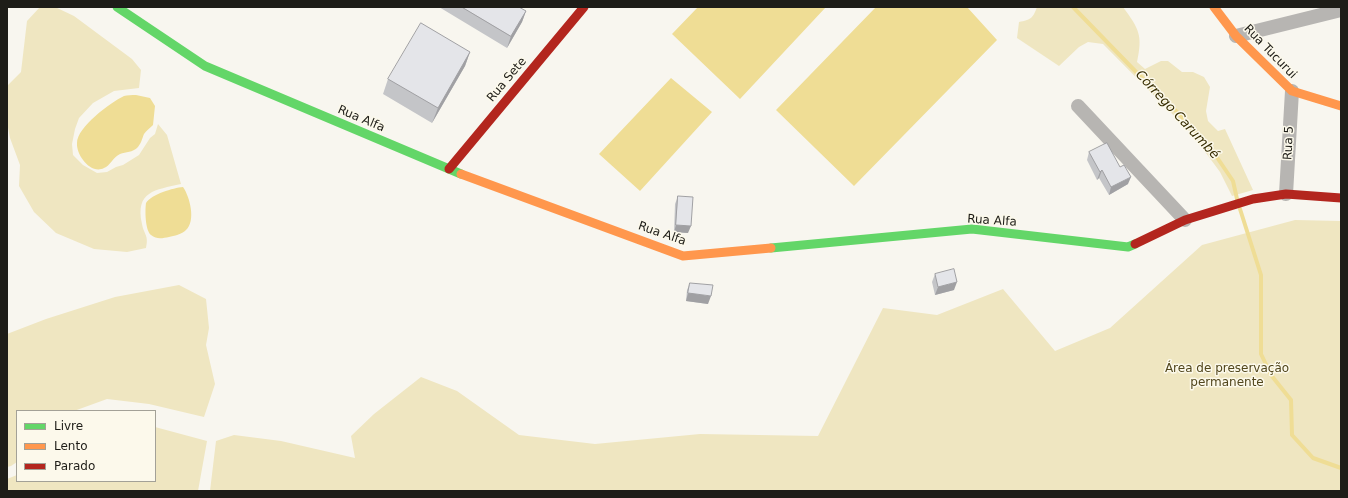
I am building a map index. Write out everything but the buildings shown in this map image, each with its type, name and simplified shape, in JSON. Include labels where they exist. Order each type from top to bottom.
[{"type":"street","name":"Rua Alfa","points":[[118,7],[205,66],[448,169],[683,256],[972,229],[1128,247],[1184,220],[1253,198],[1286,194],[1341,198]]},
{"type":"street","name":"Rua Sete","points":[[448,169],[584,7]]},
{"type":"street","name":"Rua Tucurui","points":[[1214,7],[1236,36],[1292,91],[1341,106]]},
{"type":"street","points":[[1236,36],[1341,10]]},
{"type":"street","name":"Rua 5","points":[[1286,194],[1292,91]]},
{"type":"street","points":[[1078,106],[1184,220]]},
{"type":"green space","points":[[40,7],[55,7],[74,16],[132,59],[141,70],[139,88],[114,91],[93,103],[79,118],[72,144],[73,155],[83,165],[97,173],[107,172],[123,165],[139,155],[150,138],[155,134],[158,124],[167,135],[181,184],[155,191],[144,198],[141,205],[141,213],[143,228],[147,238],[146,248],[127,252],[94,249],[56,233],[34,212],[19,186],[20,165],[10,138],[7,122],[7,86],[21,72],[27,21]]},
{"type":"green space","points":[[1037,7],[1123,7],[1136,27],[1140,45],[1137,62],[1145,69],[1161,61],[1168,61],[1182,72],[1193,72],[1204,77],[1210,87],[1206,111],[1208,121],[1218,131],[1225,129],[1253,190],[1232,196],[1220,172],[1192,134],[1103,44],[1088,42],[1079,47],[1059,66],[1017,38],[1019,22],[1031,18]]},
{"type":"green space","name":"Área de preservação permanente","points":[[1295,220],[1341,221],[1341,491],[210,491],[216,441],[234,435],[281,441],[355,458],[351,436],[374,414],[421,377],[457,391],[519,435],[595,444],[700,434],[818,436],[883,308],[937,315],[1003,289],[1055,351],[1110,328],[1202,245]]},
{"type":"green space","points":[[179,285],[206,299],[209,328],[206,345],[215,384],[204,417],[149,404],[107,399],[77,410],[16,410],[16,463],[7,467],[7,334],[46,319],[115,297]]},
{"type":"green space","points":[[156,427],[207,441],[198,491],[7,491],[7,479],[16,475],[16,482],[156,482]]},
{"type":"shaded area","points":[[698,7],[826,7],[740,99],[672,34]]},
{"type":"shaded area","points":[[876,7],[967,7],[997,40],[854,186],[776,110]]},
{"type":"shaded area","points":[[671,78],[712,112],[640,191],[599,154]]},
{"type":"shaded area","points":[[136,95],[150,98],[155,106],[153,125],[144,134],[140,145],[131,151],[118,155],[104,168],[94,169],[89,166],[85,163],[77,148],[78,137],[82,130],[95,116],[111,104],[124,96]]},
{"type":"shaded area","points":[[183,187],[186,191],[191,209],[191,221],[189,226],[180,234],[160,238],[153,237],[149,232],[147,225],[146,203],[158,194]]},
{"type":"waterway","name":"Córrego Carumbé","points":[[1073,7],[1178,113],[1212,150],[1233,181],[1237,199]]},
{"type":"waterway","name":"Córrego Carumbé","points":[[1240,209],[1261,275],[1261,354],[1271,375],[1291,400],[1292,435],[1313,458],[1341,468]]},
{"type":"traffic: fast","points":[[117,7],[205,66],[461,174]]},
{"type":"traffic: fast","points":[[771,248],[972,229],[1128,247],[1135,244]]},
{"type":"traffic: slow","points":[[1214,7],[1236,36],[1292,91],[1341,106]]},
{"type":"traffic: slow","points":[[461,174],[683,256],[771,248]]},
{"type":"traffic: jam","points":[[449,169],[584,7]]},
{"type":"traffic: jam","points":[[1135,244],[1185,220],[1253,199],[1286,194],[1341,198]]}]
